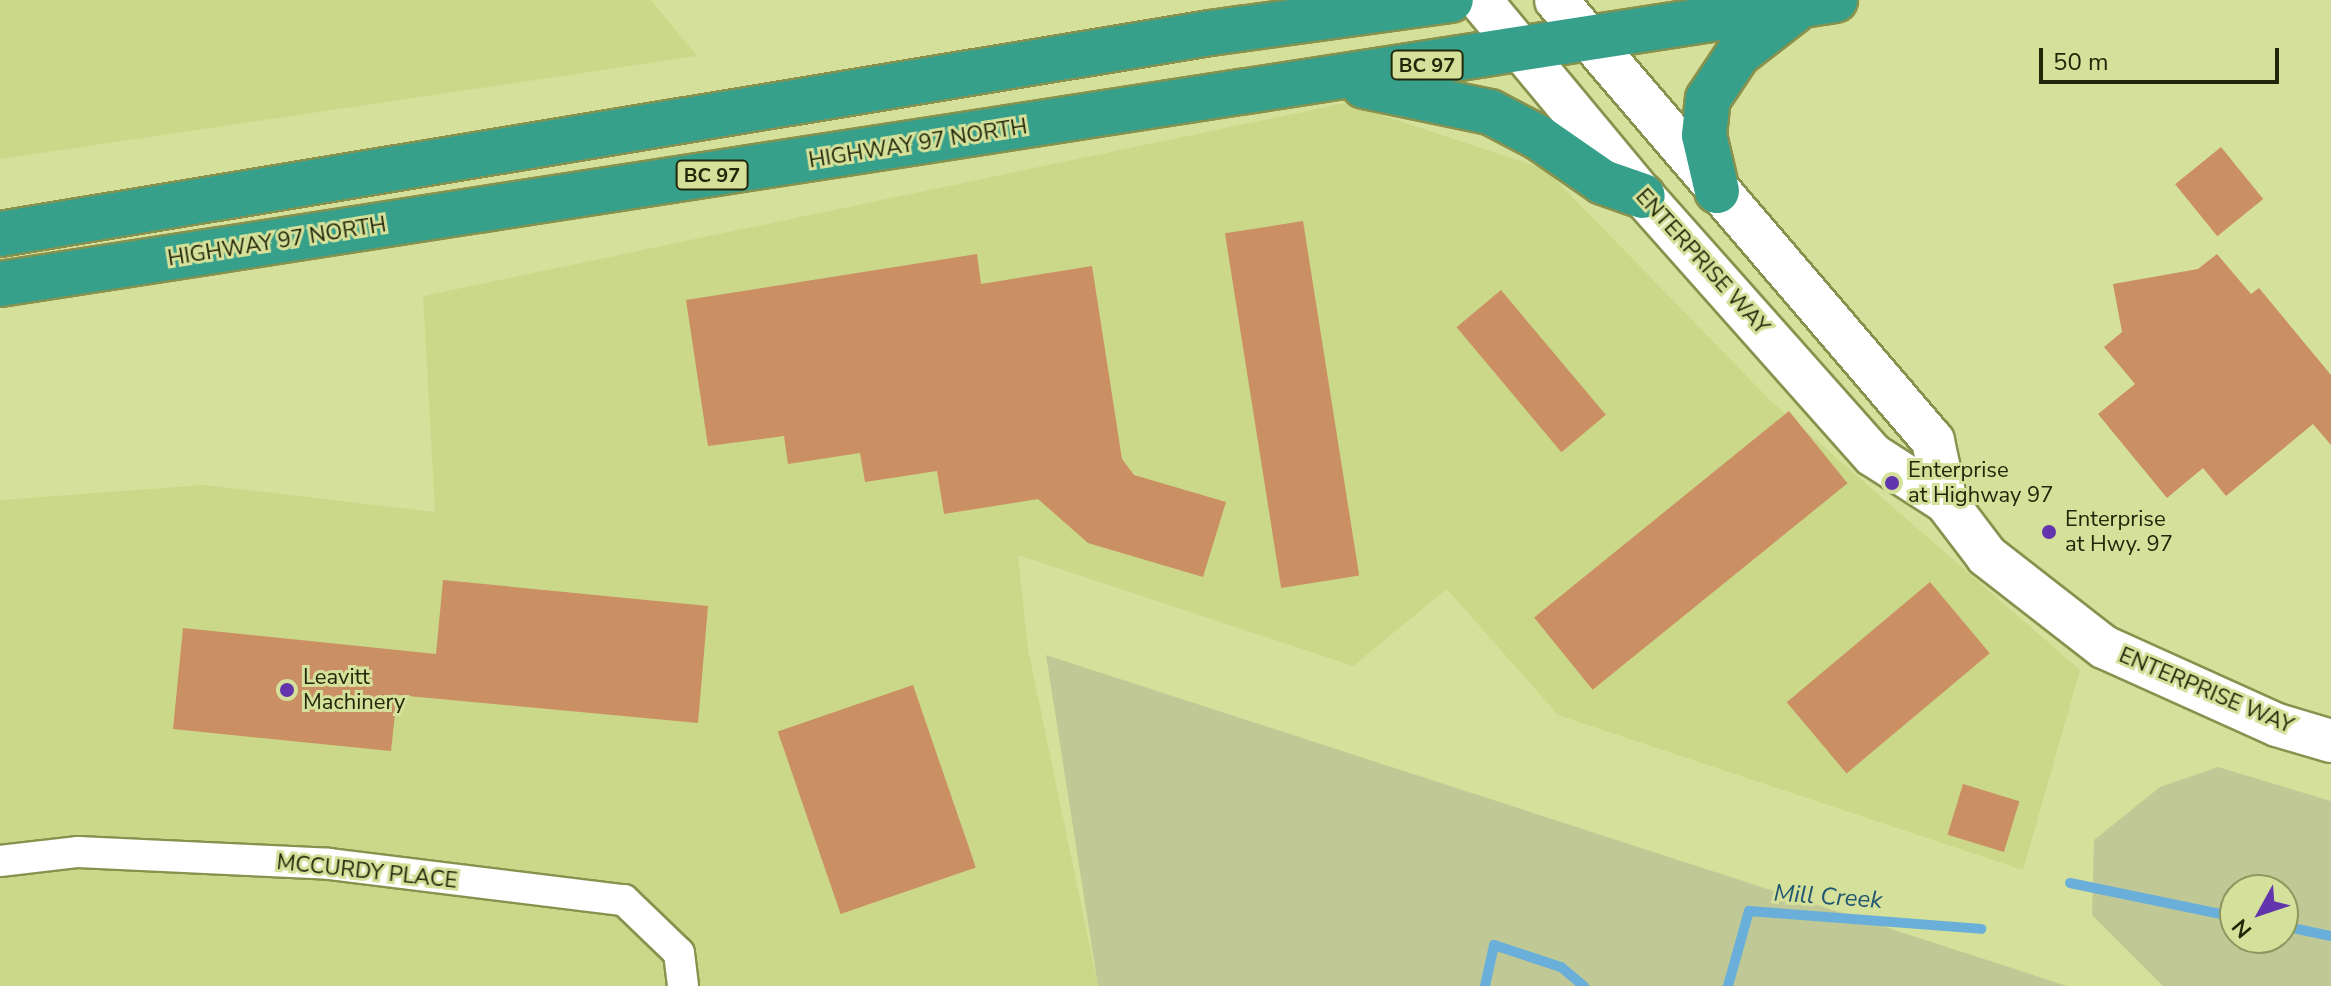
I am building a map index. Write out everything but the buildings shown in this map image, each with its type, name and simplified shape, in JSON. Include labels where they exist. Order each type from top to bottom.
[{"type":"highway","points":[[1210,33],[1276,0]]},
{"type":"highway","points":[[0,234],[1210,33],[1451,0]]},
{"type":"highway","points":[[1717,191],[1704,135],[1708,99],[1738,54],[1817,3]]},
{"type":"highway","name":"HIGHWAY 97 NORTH","points":[[0,284],[1521,52],[1817,3]]},
{"type":"highway","points":[[1334,80],[1490,112],[1603,182],[1643,196]]},
{"type":"street","name":"ENTERPRISE WAY","points":[[1480,0],[1643,196],[1873,455],[1946,502],[1987,556],[2104,647],[2277,725],[2331,741]]},
{"type":"street","name":"ENTERPRISE WAY","points":[[1556,0],[1933,441],[1946,502]]},
{"type":"street","name":"MCCURDY PLACE","points":[[0,861],[78,852],[329,864],[624,900],[679,953],[683,986]]},
{"type":"shaded area","points":[[0,0],[651,0],[697,56],[0,159]]},
{"type":"shaded area","points":[[1345,103],[1545,169],[1771,401],[2080,670],[2023,870],[1558,715],[1447,589],[1353,666],[1018,555],[1028,649],[1098,986],[0,986],[0,500],[204,485],[435,512],[423,296]]},
{"type":"shaded area","points":[[1046,655],[2067,986],[1098,986]]},
{"type":"shaded area","points":[[2218,767],[2331,801],[2331,986],[2163,986],[2092,915],[2094,840],[2160,787]]},
{"type":"waterway","name":"Mill Creek","points":[[2070,883],[2219,914]]},
{"type":"waterway","name":"Mill Creek","points":[[1728,986],[1749,911],[1981,929]]},
{"type":"waterway","name":"Mill Creek","points":[[2299,929],[2331,936]]},
{"type":"waterway","name":"Mill Creek","points":[[1485,986],[1494,945],[1561,967],[1584,986]]},
{"type":"place","name":"Enterprise at Highway 97","points":[[1892,483]]},
{"type":"place","name":"Enterprise at Hwy. 97","points":[[2049,532]]},
{"type":"place","name":"Leavitt Machinery","points":[[287,690]]}]
